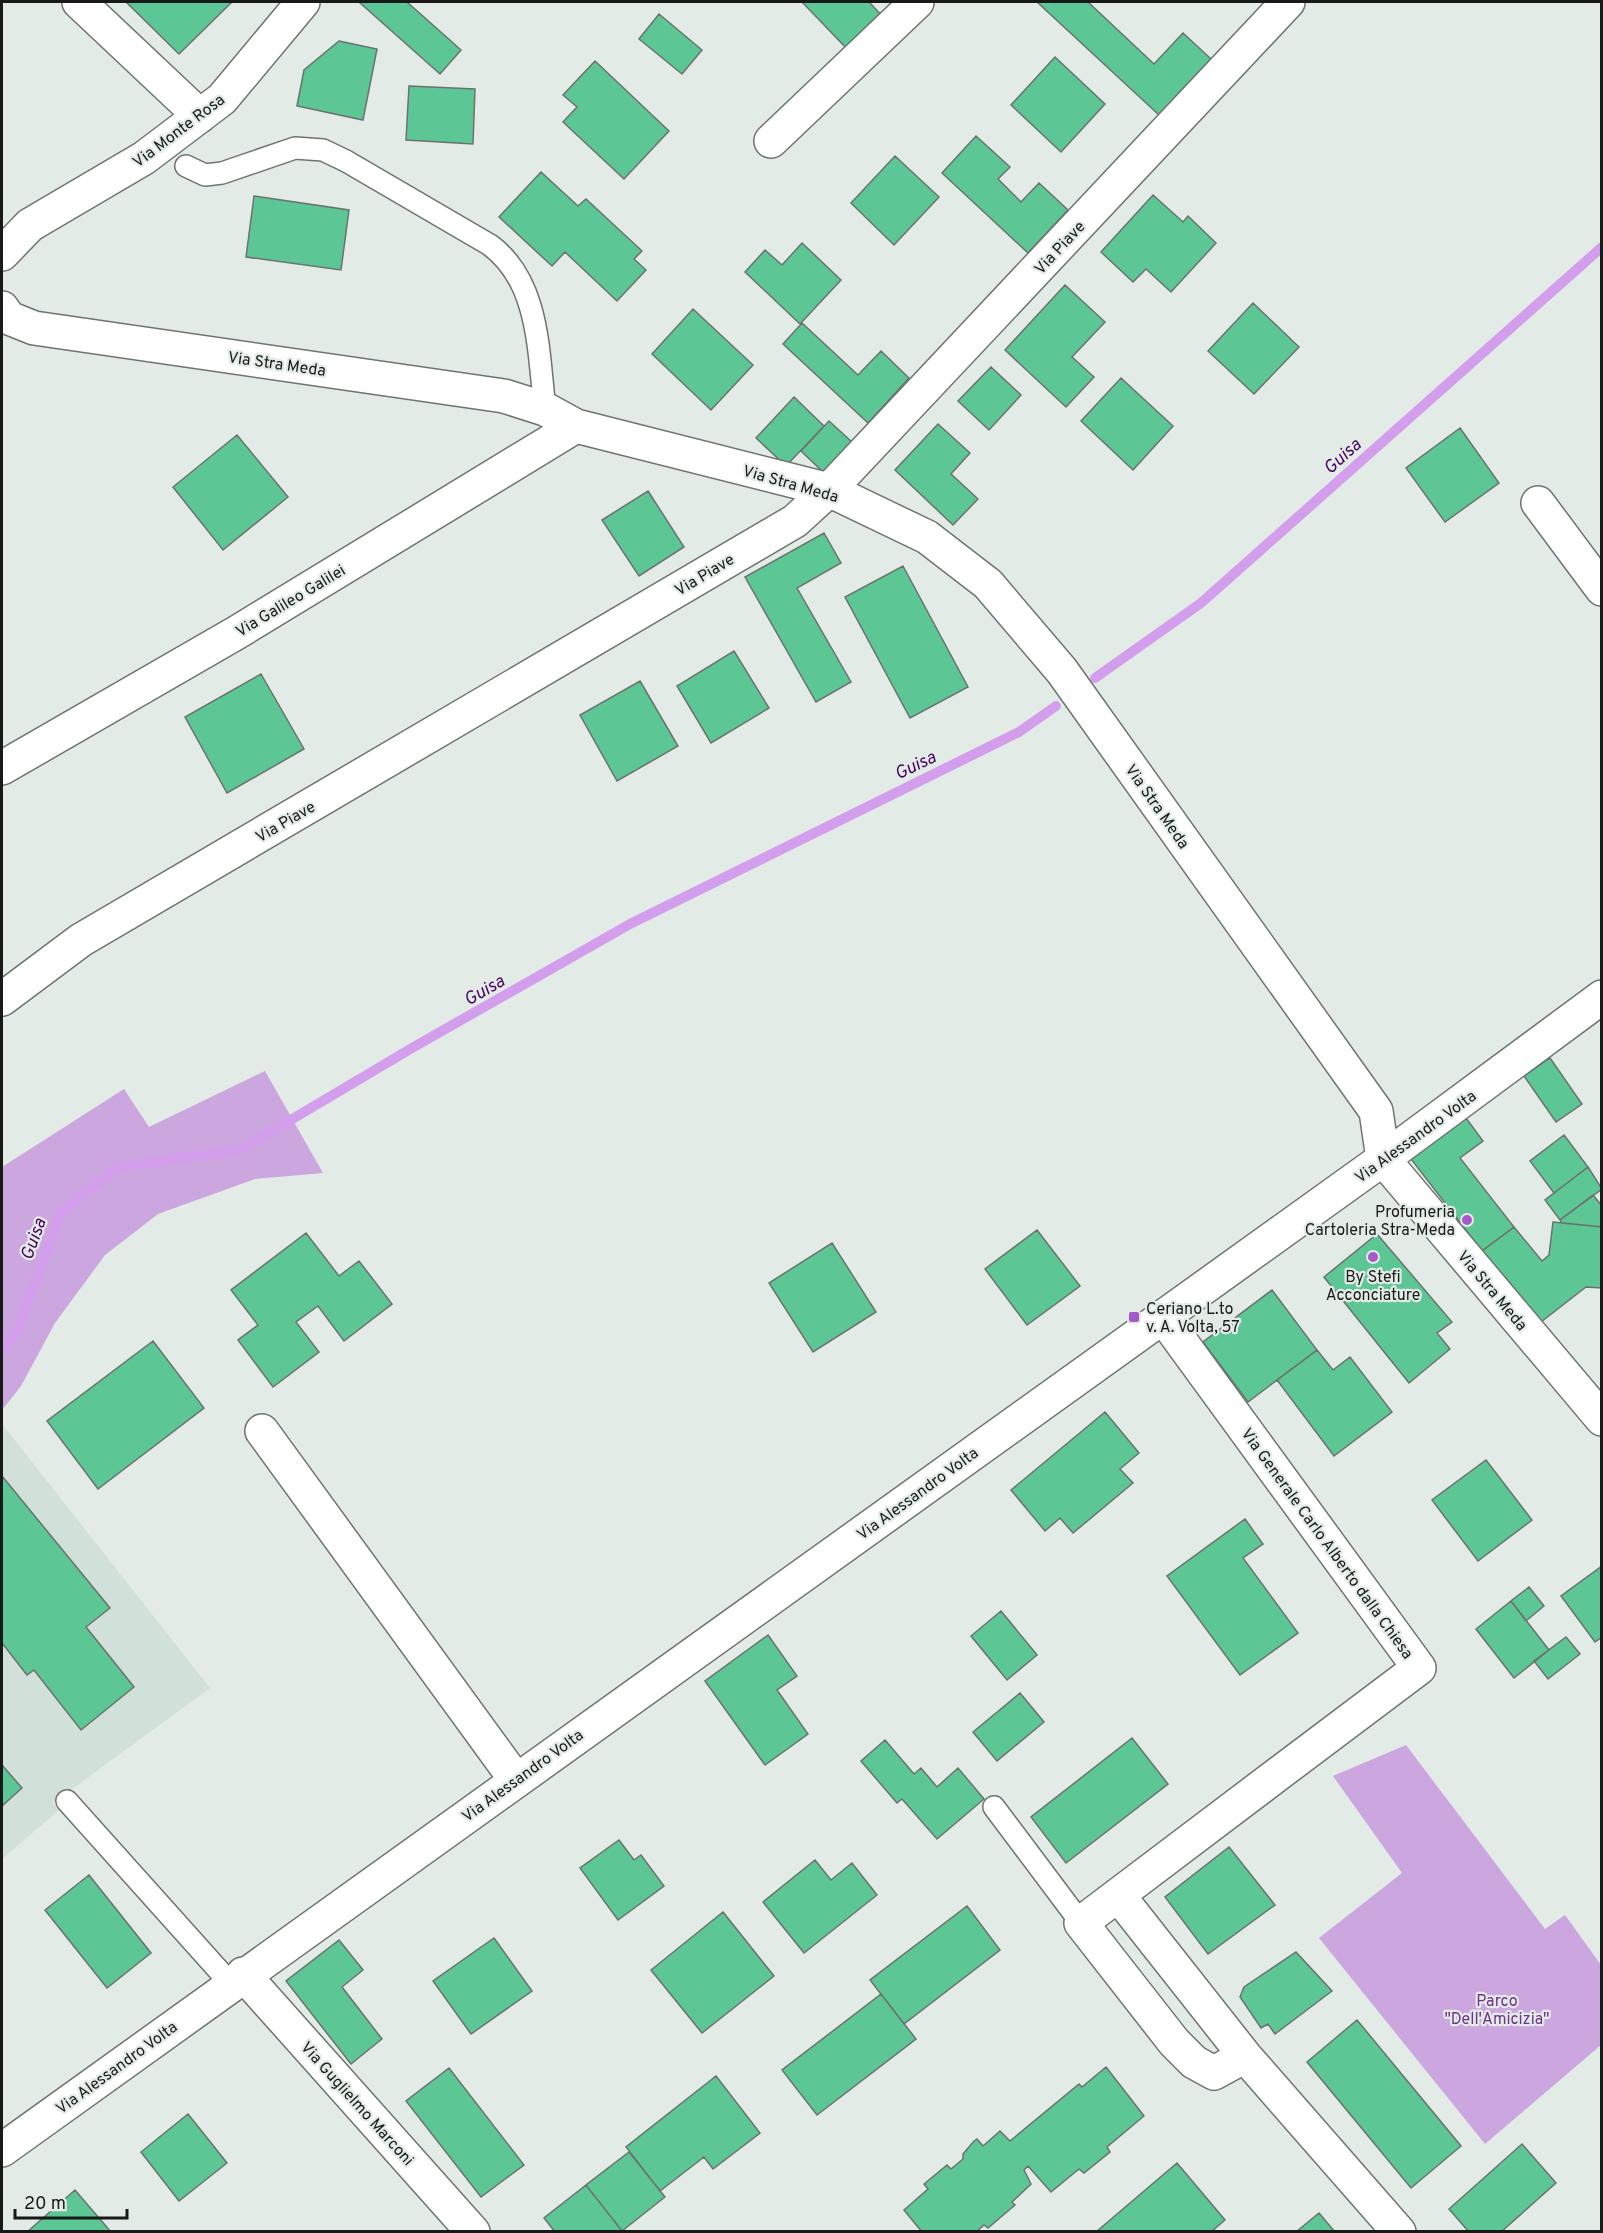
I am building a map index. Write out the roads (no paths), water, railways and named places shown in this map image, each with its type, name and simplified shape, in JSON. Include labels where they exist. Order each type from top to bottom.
[{"type":"street","points":[[79,2],[200,116]]},
{"type":"street","name":"Via Monte Rosa","points":[[2,254],[30,225],[144,159],[222,99],[303,2]]},
{"type":"street","points":[[771,141],[917,2]]},
{"type":"street","name":"Via Piave","points":[[2,999],[81,940],[784,527],[829,490],[1287,2]]},
{"type":"street","name":"Via Stra Meda","points":[[5,313],[34,328],[504,396],[545,409],[576,426],[829,490],[927,537],[988,584],[1062,671],[1376,1111],[1383,1159],[1602,1419]]},
{"type":"street","name":"Via Galileo Galilei","points":[[2,768],[236,633],[576,426]]},
{"type":"street","points":[[1538,503],[1602,589]]},
{"type":"street","name":"Via Alessandro Volta","points":[[2,2150],[237,1979],[1383,1159],[1602,997]]},
{"type":"street","name":"Via Generale Carlo Alberto dalla Chiesa","points":[[1082,1923],[1419,1668],[1163,1317]]},
{"type":"street","points":[[262,1431],[516,1780]]},
{"type":"street","points":[[1118,1895],[1245,2056],[1399,2232]]},
{"type":"street","points":[[1082,1923],[1174,2042],[1194,2062],[1214,2073],[1245,2056]]},
{"type":"street","name":"Via Guglielmo Marconi","points":[[237,1979],[474,2232]]},
{"type":"lane","points":[[186,166],[205,175],[222,173],[295,148],[323,150],[346,161],[490,245],[508,258],[519,276],[534,319],[545,409]]},
{"type":"lane","points":[[68,1801],[237,1979]]},
{"type":"lane","points":[[994,1807],[1082,1923]]},
{"type":"waterway","name":"Guisa","points":[[1095,678],[1201,603],[1602,247]]},
{"type":"waterway","name":"Guisa","points":[[2,1350],[16,1334],[61,1212],[118,1167],[240,1150],[412,1048],[630,924],[1019,732],[1056,706]]},
{"type":"place","name":"Profumeria Cartoleria Stra-Meda","points":[[1467,1220]]},
{"type":"place","name":"By Stefi Acconciature","points":[[1373,1257]]},
{"type":"place","name":"Ceriano L.to v. A. Volta, 57","points":[[1134,1317]]},
{"type":"park label","name":"Parco \"Dell'Amicizia\"","points":[[1497,2009]]}]
